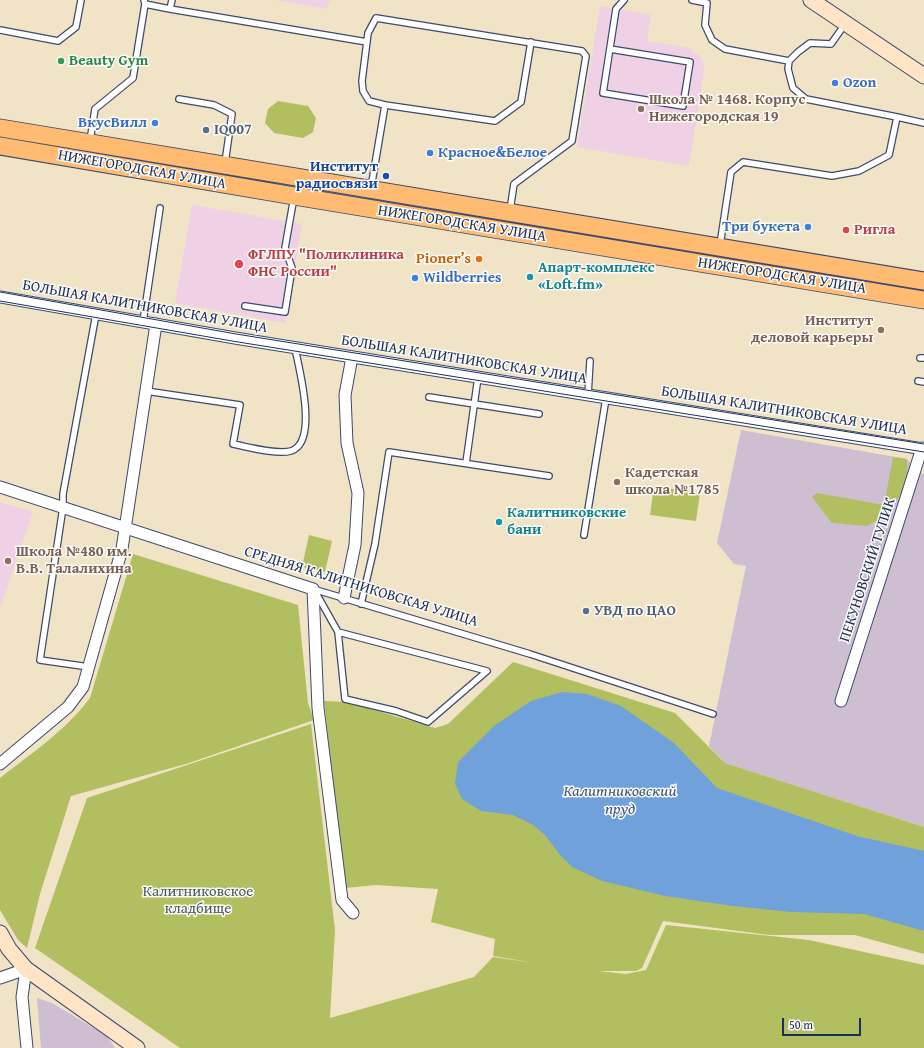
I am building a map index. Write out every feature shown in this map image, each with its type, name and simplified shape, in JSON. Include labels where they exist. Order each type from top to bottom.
[{"type":"main road","name":"НИЖЕГОРОДСКАЯ УЛИЦА","points":[[0,128],[924,281]]},
{"type":"main road","name":"НИЖЕГОРОДСКАЯ УЛИЦА","points":[[0,146],[924,300]]},
{"type":"street","points":[[811,0],[826,6],[846,23],[924,76]]},
{"type":"street","name":"БОЛЬШАЯ КАЛИТНИКОВСКАЯ УЛИЦА","points":[[0,297],[295,348],[923,448]]},
{"type":"street","points":[[0,764],[68,707],[83,687],[122,549],[156,324]]},
{"type":"street","points":[[344,598],[356,545],[358,493],[347,443],[345,395],[352,357]]},
{"type":"street","name":"ПЕКУНОВСКИЙ ТУПИК","points":[[840,701],[923,448]]},
{"type":"street","name":"СРЕДНЯЯ КАЛИТНИКОВСКАЯ УЛИЦА","points":[[0,487],[313,589]]},
{"type":"street","points":[[313,589],[318,708],[342,900],[353,913]]},
{"type":"street","points":[[0,933],[9,949],[26,969],[137,1048]]},
{"type":"street","points":[[0,978],[26,969]]},
{"type":"street","points":[[26,969],[22,997],[27,1048]]},
{"type":"lane","points":[[0,30],[58,41],[76,28],[81,0]]},
{"type":"lane","points":[[170,9],[172,0]]},
{"type":"lane","points":[[610,49],[690,62],[683,106],[603,93],[616,9],[624,0]]},
{"type":"lane","points":[[692,0],[710,1],[705,25],[712,40],[725,49],[789,61]]},
{"type":"lane","points":[[90,143],[95,109],[132,78],[144,2],[170,9],[367,42]]},
{"type":"lane","points":[[509,212],[514,184],[572,141],[586,56],[582,51],[531,42],[376,18],[368,33],[362,91],[369,101],[385,105],[495,122],[521,102],[531,42]]},
{"type":"lane","points":[[846,23],[831,44],[810,43],[789,61],[788,69],[793,88],[806,99],[924,123]]},
{"type":"lane","points":[[178,99],[214,105],[232,114],[224,165]]},
{"type":"lane","points":[[371,190],[385,105]]},
{"type":"lane","points":[[720,247],[731,172],[743,162],[832,176],[859,170],[889,155],[896,117]]},
{"type":"lane","points":[[245,306],[285,312],[292,268],[285,248],[294,196]]},
{"type":"lane","points":[[143,322],[160,208]]},
{"type":"lane","points":[[89,667],[40,660],[63,507],[63,494],[96,314]]},
{"type":"lane","points":[[145,391],[240,405],[233,444],[280,452],[289,451],[299,448],[302,441],[306,420],[305,397],[295,348]]},
{"type":"lane","points":[[588,395],[590,362]]},
{"type":"lane","points":[[466,463],[478,377]]},
{"type":"lane","points":[[429,397],[539,414]]},
{"type":"lane","points":[[584,535],[606,398]]},
{"type":"lane","points":[[361,604],[376,544],[389,452],[549,476]]},
{"type":"lane","points":[[313,589],[338,632],[345,699],[396,711],[428,722],[487,670],[338,632]]},
{"type":"lane","name":"СРЕДНЯЯ КАЛИТНИКОВСКАЯ УЛИЦА","points":[[313,589],[530,654],[713,714]]},
{"type":"shaded area","points":[[275,0],[330,0],[326,9]]},
{"type":"shaded area","name":"Школа № 1468. Корпус Нижегородская 19","points":[[600,6],[651,15],[647,41],[688,48],[700,56],[704,71],[689,166],[577,147]]},
{"type":"shaded area","name":"ФГЛПУ \"Поликлиника ФНС России\"","points":[[192,205],[302,224],[285,323],[175,303]]},
{"type":"shaded area","points":[[741,430],[907,459],[910,462],[911,471],[924,474],[924,827],[725,763],[709,746],[746,566],[734,564],[717,543]]},
{"type":"shaded area","name":"Школа №480 им. В.В. Талалихина","points":[[0,502],[33,512],[0,608]]},
{"type":"shaded area","points":[[37,998],[52,1003],[107,1036],[115,1048],[41,1048]]},
{"type":"green space","points":[[278,101],[308,106],[316,118],[313,132],[303,138],[274,133],[265,123],[268,109]]},
{"type":"green space","points":[[893,457],[907,459],[906,485],[900,495],[881,512],[881,518],[867,526],[832,523],[812,497],[817,493],[884,505]]},
{"type":"green space","points":[[654,486],[700,493],[696,521],[650,515]]},
{"type":"green space","points":[[309,535],[332,541],[325,572],[302,567]]},
{"type":"green space","points":[[133,554],[298,605],[308,703],[314,720],[189,763],[71,796],[40,894],[27,948],[18,940],[0,910],[0,778],[59,731],[90,698]]},
{"type":"green space","name":"Калитниковское кладбище","points":[[513,662],[675,713],[725,763],[924,827],[924,954],[855,935],[769,935],[663,921],[642,968],[636,971],[598,971],[626,974],[646,970],[666,925],[809,940],[924,965],[924,1048],[180,1048],[35,948],[87,798],[311,724],[335,930],[330,1018],[474,977],[493,957],[535,963],[493,956],[495,939],[431,922],[438,889],[376,885],[345,888],[324,701],[348,702],[435,728],[448,724]]},
{"type":"water","name":"Калитниковский пруд","points":[[562,692],[587,694],[621,706],[674,743],[717,788],[857,836],[924,851],[924,931],[864,914],[791,912],[733,906],[665,896],[602,881],[572,867],[560,855],[545,835],[533,825],[513,815],[481,811],[462,799],[455,784],[458,762],[494,726],[531,701]]},
{"type":"tram line","points":[[0,292],[236,334],[924,444]]},
{"type":"tram line","points":[[0,301],[232,341],[924,452]]},
{"type":"place","name":"Beauty Gym","points":[[61,61]]},
{"type":"place","name":"Ozon","points":[[835,83]]},
{"type":"place","name":"Школа № 1468. Корпус Нижегородская 19","points":[[641,109]]},
{"type":"place","name":"ВкусВилл","points":[[155,123]]},
{"type":"place","name":"IQ007","points":[[206,130]]},
{"type":"place","name":"Красное&Белое","points":[[430,153]]},
{"type":"place","name":"Институт радиосвязи","points":[[386,176]]},
{"type":"place","name":"Три букета","points":[[808,227]]},
{"type":"place","name":"Ригла","points":[[846,230]]},
{"type":"place","name":"Pioner’s","points":[[479,259]]},
{"type":"place","name":"ФГЛПУ \"Поликлиника ФНС России\"","points":[[239,264]]},
{"type":"place","name":"Апарт-комплекс «Loft.fm»","points":[[530,277]]},
{"type":"place","name":"Wildberries","points":[[415,278]]},
{"type":"place","name":"Институт деловой карьеры","points":[[881,330]]},
{"type":"place","name":"Кадетская школа №1785","points":[[617,482]]},
{"type":"place","name":"Калитниковские бани","points":[[499,522]]},
{"type":"place","name":"Школа №480 им. В.В. Талалихина","points":[[8,561]]},
{"type":"place","name":"УВД по ЦАО","points":[[586,611]]}]
